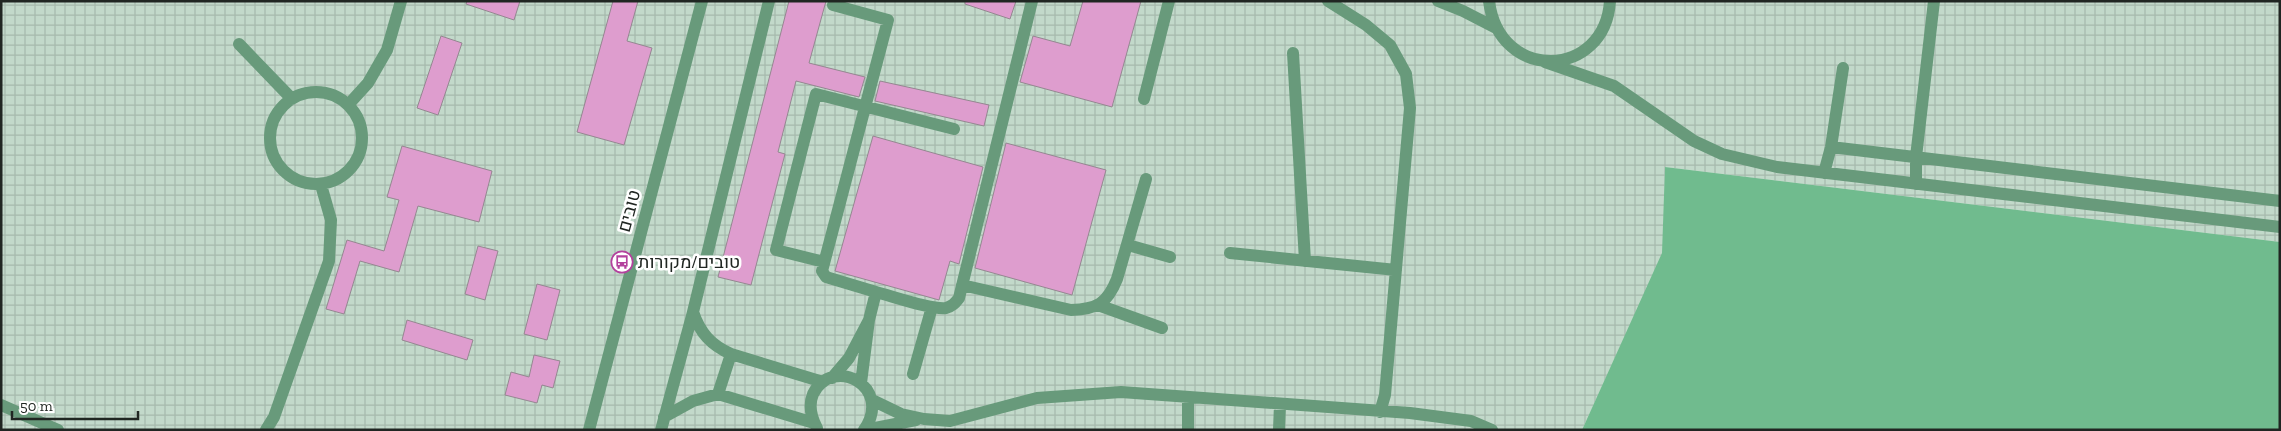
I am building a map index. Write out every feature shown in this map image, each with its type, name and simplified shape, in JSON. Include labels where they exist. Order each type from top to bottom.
[{"type":"street","points":[[348,104],[368,83],[387,50],[402,1]]},
{"type":"street","name":"טובים","points":[[589,430],[702,1]]},
{"type":"street","points":[[663,423],[693,312],[769,1]]},
{"type":"street","points":[[833,5],[888,20],[822,271],[826,277],[876,292],[932,307],[946,308],[953,305],[959,298],[1032,1]]},
{"type":"street","points":[[1144,99],[1169,1]]},
{"type":"street","points":[[1328,1],[1366,25],[1390,45],[1406,74],[1410,108],[1385,396],[1380,412]]},
{"type":"street","points":[[1438,1],[1496,28]]},
{"type":"street","points":[[1489,1],[1491,17],[1496,28],[1511,48],[1527,58],[1545,62],[1614,86],[1694,141],[1722,154],[1777,167],[2280,227]]},
{"type":"street","points":[[1545,62],[1565,60],[1582,52],[1597,39],[1607,22],[1610,1]]},
{"type":"street","points":[[1916,184],[1916,157],[1934,1]]},
{"type":"street","points":[[239,44],[292,99]]},
{"type":"street","points":[[1293,53],[1305,261]]},
{"type":"street","points":[[1824,173],[1831,147],[1843,68]]},
{"type":"street","points":[[317,91],[330,93],[348,104],[359,120],[363,134],[362,148],[356,162],[347,173],[335,181],[321,185],[307,184],[294,179],[282,170],[274,158],[270,145],[270,130],[274,118],[282,107],[303,93],[317,91]]},
{"type":"street","points":[[824,262],[776,250],[816,94],[954,129]]},
{"type":"street","points":[[1831,147],[2280,201]]},
{"type":"street","points":[[962,285],[1070,310],[1086,309],[1098,305],[1111,295],[1128,245],[1146,179]]},
{"type":"street","points":[[266,430],[273,423],[329,260],[331,220],[321,185]]},
{"type":"street","points":[[1128,245],[1170,257]]},
{"type":"street","points":[[1230,253],[1396,270]]},
{"type":"street","points":[[861,383],[869,320],[876,292]]},
{"type":"street","points":[[1098,305],[1162,328]]},
{"type":"street","points":[[913,374],[932,307]]},
{"type":"street","points":[[693,312],[698,326],[705,337],[718,348],[731,354],[827,380],[852,378],[861,383],[868,391],[872,400],[873,411],[870,421],[864,430]]},
{"type":"street","points":[[817,427],[810,409],[811,398],[816,389],[849,358],[869,320]]},
{"type":"street","points":[[718,394],[731,354]]},
{"type":"street","points":[[872,400],[901,414],[924,419],[950,420],[1037,398],[1121,392],[1410,413],[1471,420],[1492,430]]},
{"type":"street","points":[[663,423],[693,400],[718,394],[817,427]]},
{"type":"street","points":[[1188,397],[1188,430]]},
{"type":"street","points":[[1279,430],[1280,404]]},
{"type":"street","points":[[1,405],[58,430]]},
{"type":"street","points":[[864,430],[924,419]]},
{"type":"shaded area","points":[[1,1],[2280,1],[2280,242],[1665,167],[1663,253],[1582,430],[1,430]]},
{"type":"shaded area","points":[[1665,167],[2280,242],[2280,430],[1582,430],[1662,253]]},
{"type":"building","points":[[467,1],[520,1],[514,20],[466,4]]},
{"type":"building","points":[[613,1],[638,1],[627,41],[652,48],[624,145],[577,132]]},
{"type":"building","points":[[789,1],[826,1],[809,63],[865,77],[859,97],[796,81],[778,152],[785,154],[751,285],[718,277]]},
{"type":"building","points":[[965,1],[1016,1],[1010,19],[965,4]]},
{"type":"building","points":[[1083,1],[1141,1],[1112,107],[1020,82],[1033,36],[1070,46]]},
{"type":"building","points":[[441,36],[462,43],[438,115],[417,108]]},
{"type":"building","points":[[880,81],[989,105],[984,126],[875,101]]},
{"type":"building","points":[[873,136],[983,167],[959,264],[950,261],[939,300],[835,271]]},
{"type":"building","points":[[1006,143],[1106,170],[1072,295],[975,268]]},
{"type":"building","points":[[402,146],[492,171],[479,222],[418,206],[399,272],[360,261],[344,314],[326,309],[347,240],[384,251],[399,200],[387,197]]},
{"type":"building","points":[[478,246],[498,251],[485,300],[465,294]]},
{"type":"building","points":[[537,284],[560,290],[547,340],[524,334]]},
{"type":"building","points":[[407,320],[473,340],[467,360],[402,340]]},
{"type":"building","points":[[534,355],[560,361],[553,388],[542,385],[537,403],[505,395],[511,372],[529,377]]},
{"type":"place","name":"טובים/מקורות","points":[[622,262]]}]
